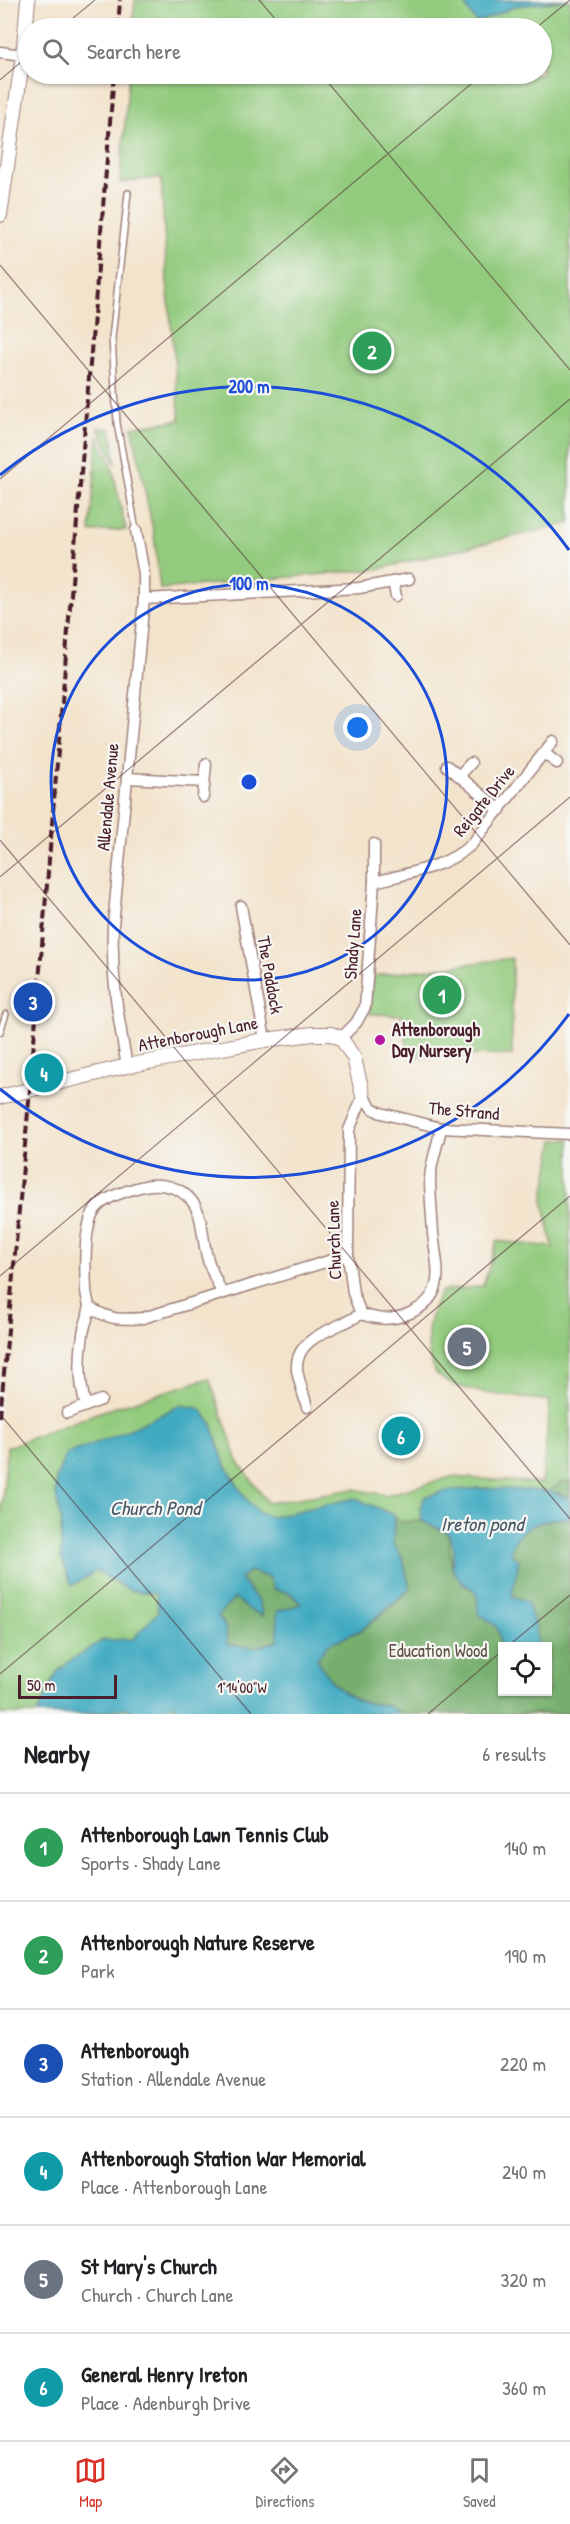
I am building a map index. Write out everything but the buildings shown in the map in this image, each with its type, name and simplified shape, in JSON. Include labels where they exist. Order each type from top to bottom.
[{"type":"street","points":[[26,18],[28,0]]},
{"type":"street","points":[[0,52],[18,54]]},
{"type":"street","points":[[0,216],[19,84]]},
{"type":"street","name":"Allendale Avenue","points":[[128,1066],[115,1002],[112,963],[113,926],[144,599],[144,574],[136,530]]},
{"type":"street","points":[[144,599],[359,588],[409,579]]},
{"type":"street","points":[[393,582],[396,596]]},
{"type":"street","name":"Reigate Drive","points":[[374,882],[445,862],[460,855],[500,810],[553,741]]},
{"type":"street","points":[[544,753],[557,763]]},
{"type":"street","points":[[459,776],[471,763]]},
{"type":"street","points":[[203,797],[206,764]]},
{"type":"street","points":[[447,766],[500,810]]},
{"type":"street","points":[[127,778],[204,782]]},
{"type":"street","name":"Shady Lane","points":[[341,1038],[356,1023],[365,1007],[374,882],[374,844]]},
{"type":"street","name":"The Paddock","points":[[246,912],[265,1040]]},
{"type":"street","name":"Attenborough Lane","points":[[0,1097],[128,1066],[265,1040],[313,1034],[331,1034],[341,1038]]},
{"type":"street","points":[[341,1038],[354,1058],[363,1096]]},
{"type":"street","name":"The Strand","points":[[363,1096],[372,1108],[381,1113],[441,1128],[570,1134]]},
{"type":"street","name":"Church Lane","points":[[361,1314],[353,1293],[348,1255],[349,1130],[363,1096]]},
{"type":"street","points":[[307,1407],[297,1370],[301,1348],[308,1341],[346,1324],[361,1314],[383,1320],[398,1318],[417,1310],[427,1302],[434,1291],[439,1274],[433,1235],[430,1176],[441,1128]]},
{"type":"street","points":[[86,1406],[81,1390],[80,1373],[83,1334],[89,1307],[86,1292],[91,1216],[101,1204],[115,1196],[150,1184],[170,1186],[187,1196],[195,1206],[202,1224],[207,1258],[222,1293]]},
{"type":"street","points":[[89,1307],[104,1316],[117,1320],[143,1318],[348,1255]]},
{"type":"street","points":[[67,1413],[101,1401]]},
{"type":"lane","points":[[128,193],[112,338],[117,423],[136,530]]},
{"type":"lane","points":[[0,1032],[6,1014]]},
{"type":"green space","points":[[135,0],[570,0],[570,523],[378,569],[160,589],[154,535],[132,427],[180,420],[167,281],[161,177],[120,183],[128,84],[552,84],[552,18],[133,18]]},
{"type":"green space","points":[[98,428],[111,429],[116,464]]},
{"type":"green space","points":[[98,437],[111,462],[126,530],[90,532]]},
{"type":"green space","points":[[512,958],[512,1055],[409,1056],[402,1015],[370,1014],[373,976]]},
{"type":"green space","points":[[570,1139],[570,1714],[0,1714],[0,1528],[7,1447],[100,1412],[209,1378],[238,1461],[268,1503],[354,1489],[386,1495],[451,1477],[542,1483],[550,1401],[463,1388],[441,1378],[432,1365],[428,1337],[432,1312],[441,1291],[483,1286],[497,1241],[553,1247],[543,1201],[554,1140]]},
{"type":"green space","points":[[560,1482],[570,1482],[570,1497],[550,1491]]},
{"type":"green space","name":"Education Wood","points":[[394,1515],[400,1522],[422,1521],[448,1533],[452,1568],[477,1592],[495,1622],[502,1642],[498,1642],[498,1696],[552,1696],[552,1642],[538,1642],[536,1629],[511,1596],[519,1561],[511,1553],[518,1536],[533,1525],[570,1518],[570,1714],[401,1714],[384,1705],[360,1701],[334,1684],[317,1657],[328,1644],[361,1630],[410,1589],[393,1544]]},
{"type":"green space","points":[[249,1571],[269,1577],[273,1589],[290,1593],[301,1604],[279,1641],[257,1647],[228,1645],[225,1627],[218,1615],[235,1597],[248,1609],[259,1602],[240,1579]]},
{"type":"water","points":[[464,0],[568,0],[516,6],[488,18],[473,18]]},
{"type":"water","name":"Church Pond","points":[[181,1405],[201,1409],[212,1424],[224,1462],[244,1496],[259,1513],[271,1517],[355,1498],[394,1515],[393,1544],[403,1559],[410,1589],[361,1630],[328,1644],[317,1658],[329,1678],[345,1693],[366,1703],[384,1705],[401,1714],[177,1714],[174,1704],[161,1709],[159,1714],[139,1714],[126,1708],[83,1714],[37,1714],[57,1672],[71,1660],[103,1640],[133,1639],[158,1612],[156,1594],[129,1590],[96,1571],[72,1586],[61,1557],[61,1524],[56,1495],[56,1478],[66,1454],[117,1435]],"holes":[[[249,1571],[269,1577],[273,1589],[290,1593],[301,1604],[277,1611],[278,1641],[257,1647],[228,1645],[225,1627],[218,1615],[235,1598],[248,1609],[263,1616],[259,1602],[240,1579]]]},
{"type":"water","name":"Ireton pond","points":[[479,1488],[550,1491],[570,1498],[570,1518],[533,1525],[519,1536],[511,1553],[519,1560],[512,1596],[527,1601],[538,1642],[500,1642],[499,1633],[494,1625],[478,1614],[477,1592],[462,1583],[452,1568],[454,1549],[448,1533],[422,1521],[420,1507],[425,1497],[445,1491]]},
{"type":"railway","points":[[119,18],[120,0]]},
{"type":"railway","points":[[0,1417],[30,1090],[113,84]]},
{"type":"place","name":"Attenborough Nature Reserve","points":[[372,351]]},
{"type":"place","name":"Attenborough Lawn Tennis Club","points":[[442,995]]},
{"type":"place","name":"Attenborough","points":[[33,1002]]},
{"type":"place","name":"Attenborough Day Nursery","points":[[380,1040]]},
{"type":"place","name":"Attenborough Station War Memorial","points":[[44,1073]]},
{"type":"place","name":"St Mary's Church","points":[[467,1347]]},
{"type":"place","name":"General Henry Ireton","points":[[401,1436]]}]
